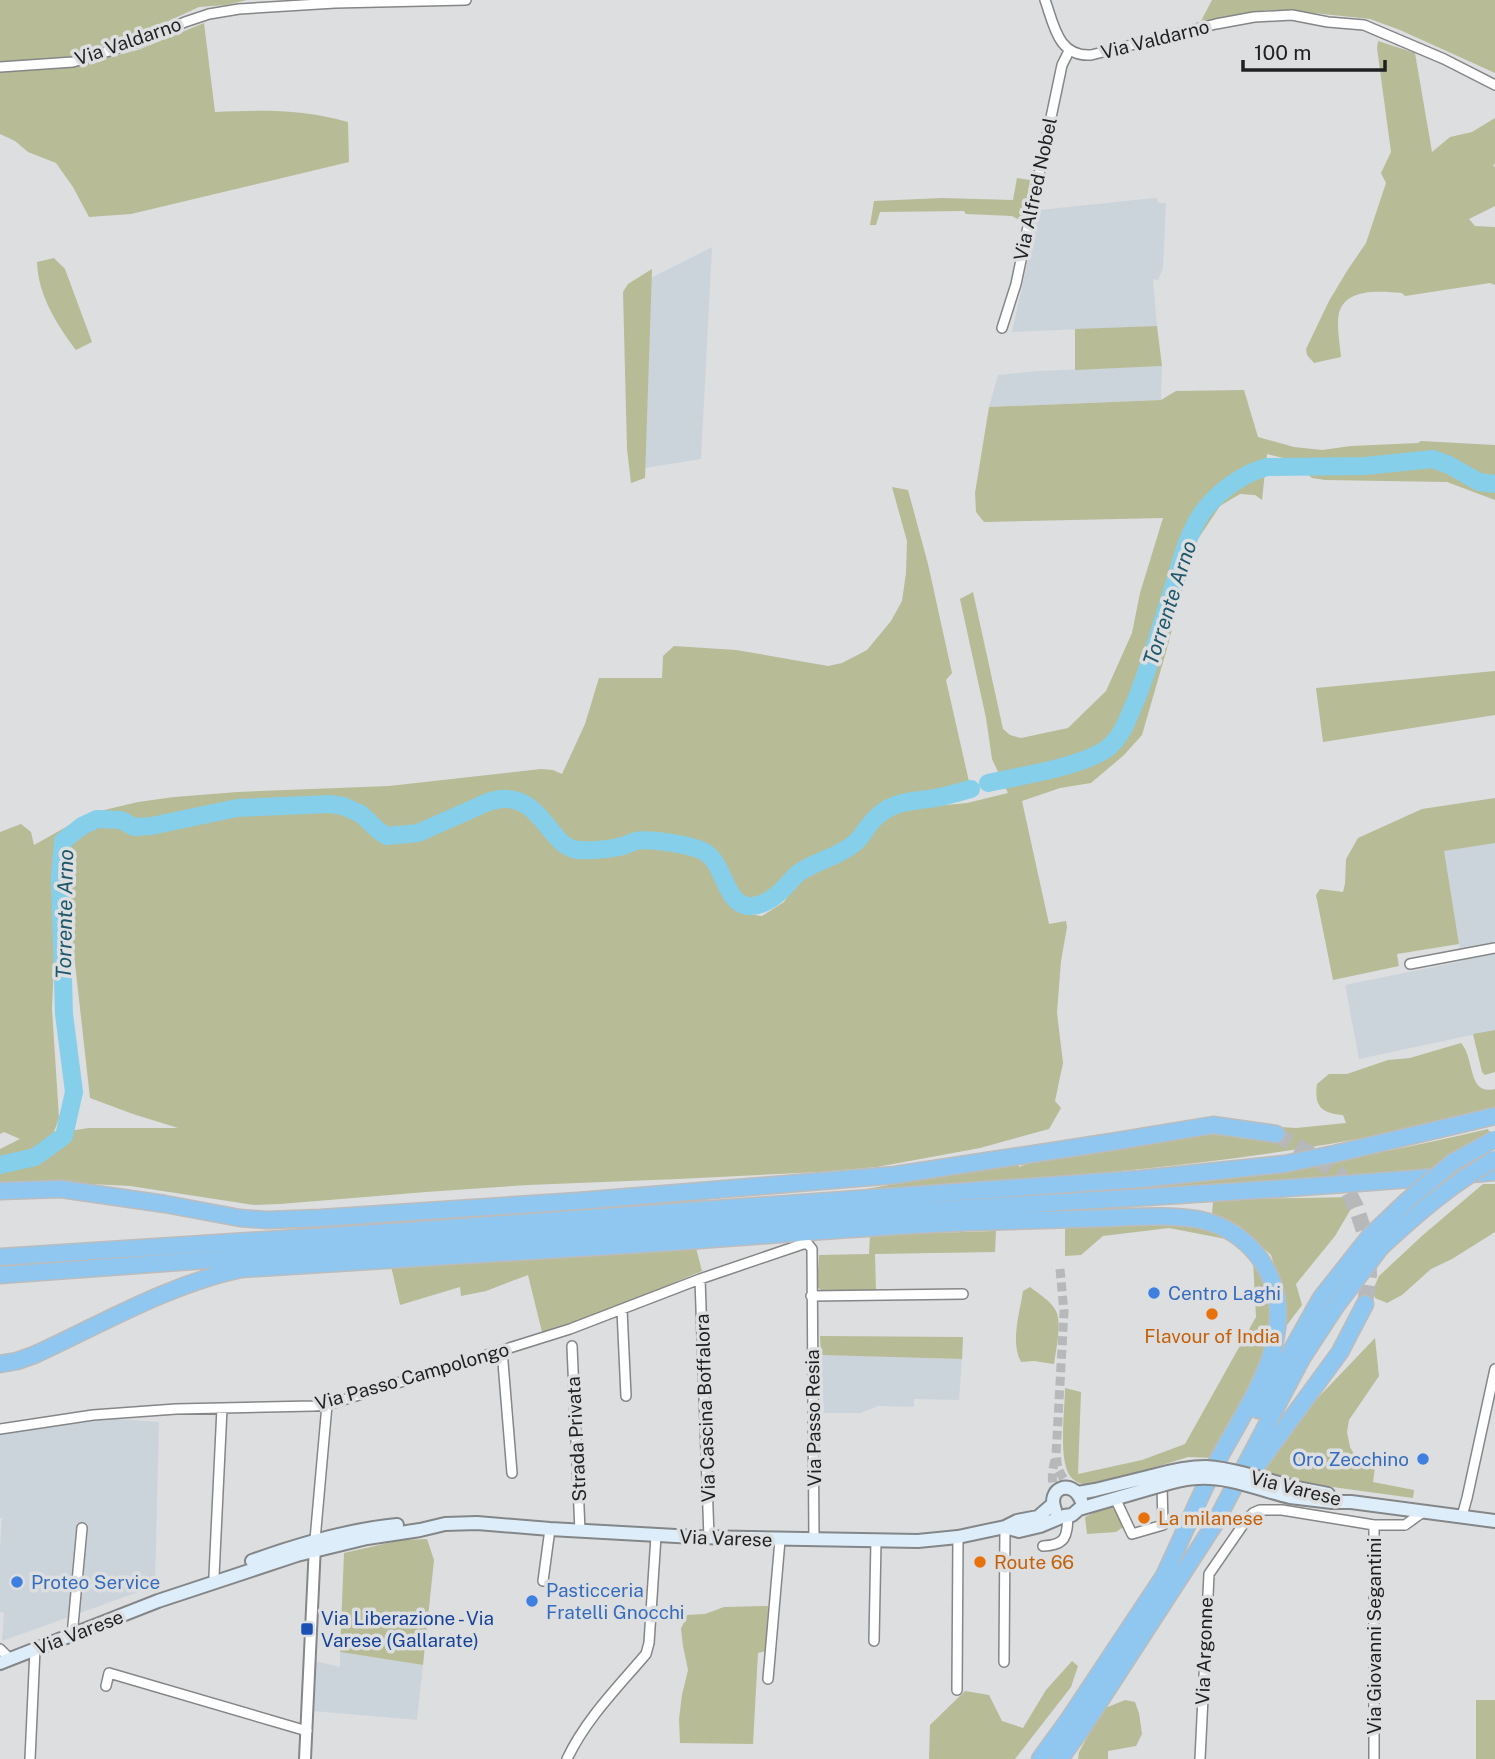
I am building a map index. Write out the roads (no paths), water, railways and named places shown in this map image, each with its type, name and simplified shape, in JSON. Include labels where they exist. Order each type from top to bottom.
[{"type":"highway","points":[[0,1257],[1140,1179],[1284,1164],[1495,1116]]},
{"type":"highway","points":[[0,1191],[61,1189],[164,1204],[240,1219],[294,1219],[579,1201],[895,1175],[1213,1125],[1276,1134]]},
{"type":"highway","points":[[1040,1759],[1163,1578],[1321,1298],[1375,1242],[1408,1200],[1453,1162],[1495,1139]]},
{"type":"highway","points":[[1214,1525],[1302,1358],[1375,1242],[1467,1175],[1495,1159]]},
{"type":"highway","points":[[0,1275],[523,1236],[1358,1184],[1495,1172]]},
{"type":"highway","points":[[0,1364],[34,1355],[185,1284],[241,1269],[933,1224],[1131,1217],[1200,1220],[1218,1225],[1252,1248],[1273,1284],[1277,1315],[1273,1350],[1254,1398],[1219,1459],[1163,1578]]},
{"type":"highway","points":[[1060,1759],[1214,1525],[1340,1352],[1365,1304]]},
{"type":"main road","name":"Via Varese","points":[[1005,1527],[1020,1531],[1040,1526],[1156,1482],[1174,1470],[1206,1468],[1227,1471],[1291,1492],[1335,1495],[1351,1502],[1495,1521]]},
{"type":"main road","name":"Via Varese","points":[[1078,1493],[1156,1482]]},
{"type":"main road","points":[[1071,1488],[1078,1493],[1081,1500],[1070,1514],[1057,1512],[1053,1504],[1054,1496],[1061,1489],[1071,1488]]},
{"type":"main road","name":"Via Varese","points":[[5,1661],[214,1579],[315,1545],[445,1524],[477,1523],[550,1530],[709,1538],[918,1541],[958,1537],[1005,1527],[1017,1521],[1038,1517],[1053,1504]]},
{"type":"street","name":"Via Valdarno","points":[[0,67],[73,62],[142,41],[209,14],[239,9],[335,3],[466,0]]},
{"type":"street","points":[[1045,0],[1058,37],[1069,51]]},
{"type":"street","name":"Via Valdarno","points":[[1069,51],[1091,55],[1216,24],[1254,17],[1292,15],[1364,25],[1444,59],[1495,85]]},
{"type":"street","name":"Via Alfred Nobel","points":[[1002,328],[1016,284],[1062,65],[1069,51]]},
{"type":"street","points":[[1410,964],[1495,948]]},
{"type":"street","name":"Via Passo Campolongo","points":[[0,1429],[93,1415],[327,1405],[570,1329],[700,1279],[808,1244]]},
{"type":"street","name":"Via Passo Resia","points":[[808,1244],[812,1249],[814,1540]]},
{"type":"street","name":"Via Cascina Boffalora","points":[[700,1279],[709,1538]]},
{"type":"street","points":[[811,1296],[963,1294]]},
{"type":"street","points":[[622,1310],[626,1396]]},
{"type":"street","name":"Strada Privata","points":[[572,1346],[580,1531]]},
{"type":"street","points":[[502,1350],[512,1473]]},
{"type":"street","points":[[1462,1516],[1495,1369]]},
{"type":"street","points":[[305,1759],[315,1545],[327,1405]]},
{"type":"street","points":[[214,1579],[222,1408]]},
{"type":"street","points":[[1115,1498],[1132,1534],[1163,1525],[1156,1482]]},
{"type":"street","name":"Via Argonne","points":[[1200,1759],[1209,1574],[1247,1519],[1260,1510],[1282,1510],[1374,1525]]},
{"type":"street","name":"Via Giovanni Segantini","points":[[1374,1759],[1374,1525],[1405,1525],[1423,1512]]},
{"type":"street","points":[[1043,1546],[1055,1545],[1064,1539],[1070,1514]]},
{"type":"street","points":[[1004,1662],[1005,1527]]},
{"type":"street","points":[[72,1636],[82,1528]]},
{"type":"street","points":[[543,1581],[550,1530]]},
{"type":"street","points":[[567,1759],[588,1722],[646,1654],[656,1535]]},
{"type":"street","points":[[957,1690],[958,1537]]},
{"type":"street","points":[[768,1679],[780,1540]]},
{"type":"street","points":[[874,1641],[876,1541]]},
{"type":"street","points":[[0,1649],[5,1661]]},
{"type":"street","points":[[30,1759],[35,1650]]},
{"type":"street","points":[[106,1686],[109,1673],[307,1731]]},
{"type":"waterway","name":"Torrente Arno","points":[[988,783],[1070,765],[1100,753],[1115,741],[1141,686],[1192,530],[1202,513],[1222,491],[1240,479],[1267,467],[1365,466],[1433,459],[1479,482],[1495,484]]},
{"type":"waterway","name":"Torrente Arno","points":[[0,1165],[35,1157],[64,1136],[74,1092],[64,1014],[60,877],[63,841],[82,826],[97,819],[121,820],[134,827],[151,826],[237,808],[329,804],[343,806],[361,814],[387,836],[418,833],[488,802],[509,799],[533,810],[560,840],[573,849],[607,849],[650,840],[703,851],[716,864],[734,898],[740,903],[753,906],[773,898],[800,872],[849,847],[859,839],[873,820],[892,806],[971,789]]},
{"type":"tunnel","points":[[1276,1134],[1339,1174],[1356,1207],[1368,1243],[1369,1275],[1365,1304]]},
{"type":"tunnel","points":[[1060,1269],[1064,1312],[1056,1455],[1058,1469],[1069,1488]]},
{"type":"tunnel","points":[[1055,1460],[1052,1477],[1055,1493]]},
{"type":"place","name":"Centro Laghi","points":[[1154,1293]]},
{"type":"place","name":"Flavour of India","points":[[1212,1314]]},
{"type":"place","name":"Oro Zecchino","points":[[1423,1459]]},
{"type":"place","name":"La milanese","points":[[1144,1518]]},
{"type":"place","name":"Route 66","points":[[980,1562]]},
{"type":"place","name":"Proteo Service","points":[[17,1582]]},
{"type":"place","name":"Pasticceria Fratelli Gnocchi","points":[[532,1601]]},
{"type":"place","name":"Via Liberazione - Via Varese (Gallarate)","points":[[307,1629]]}]
